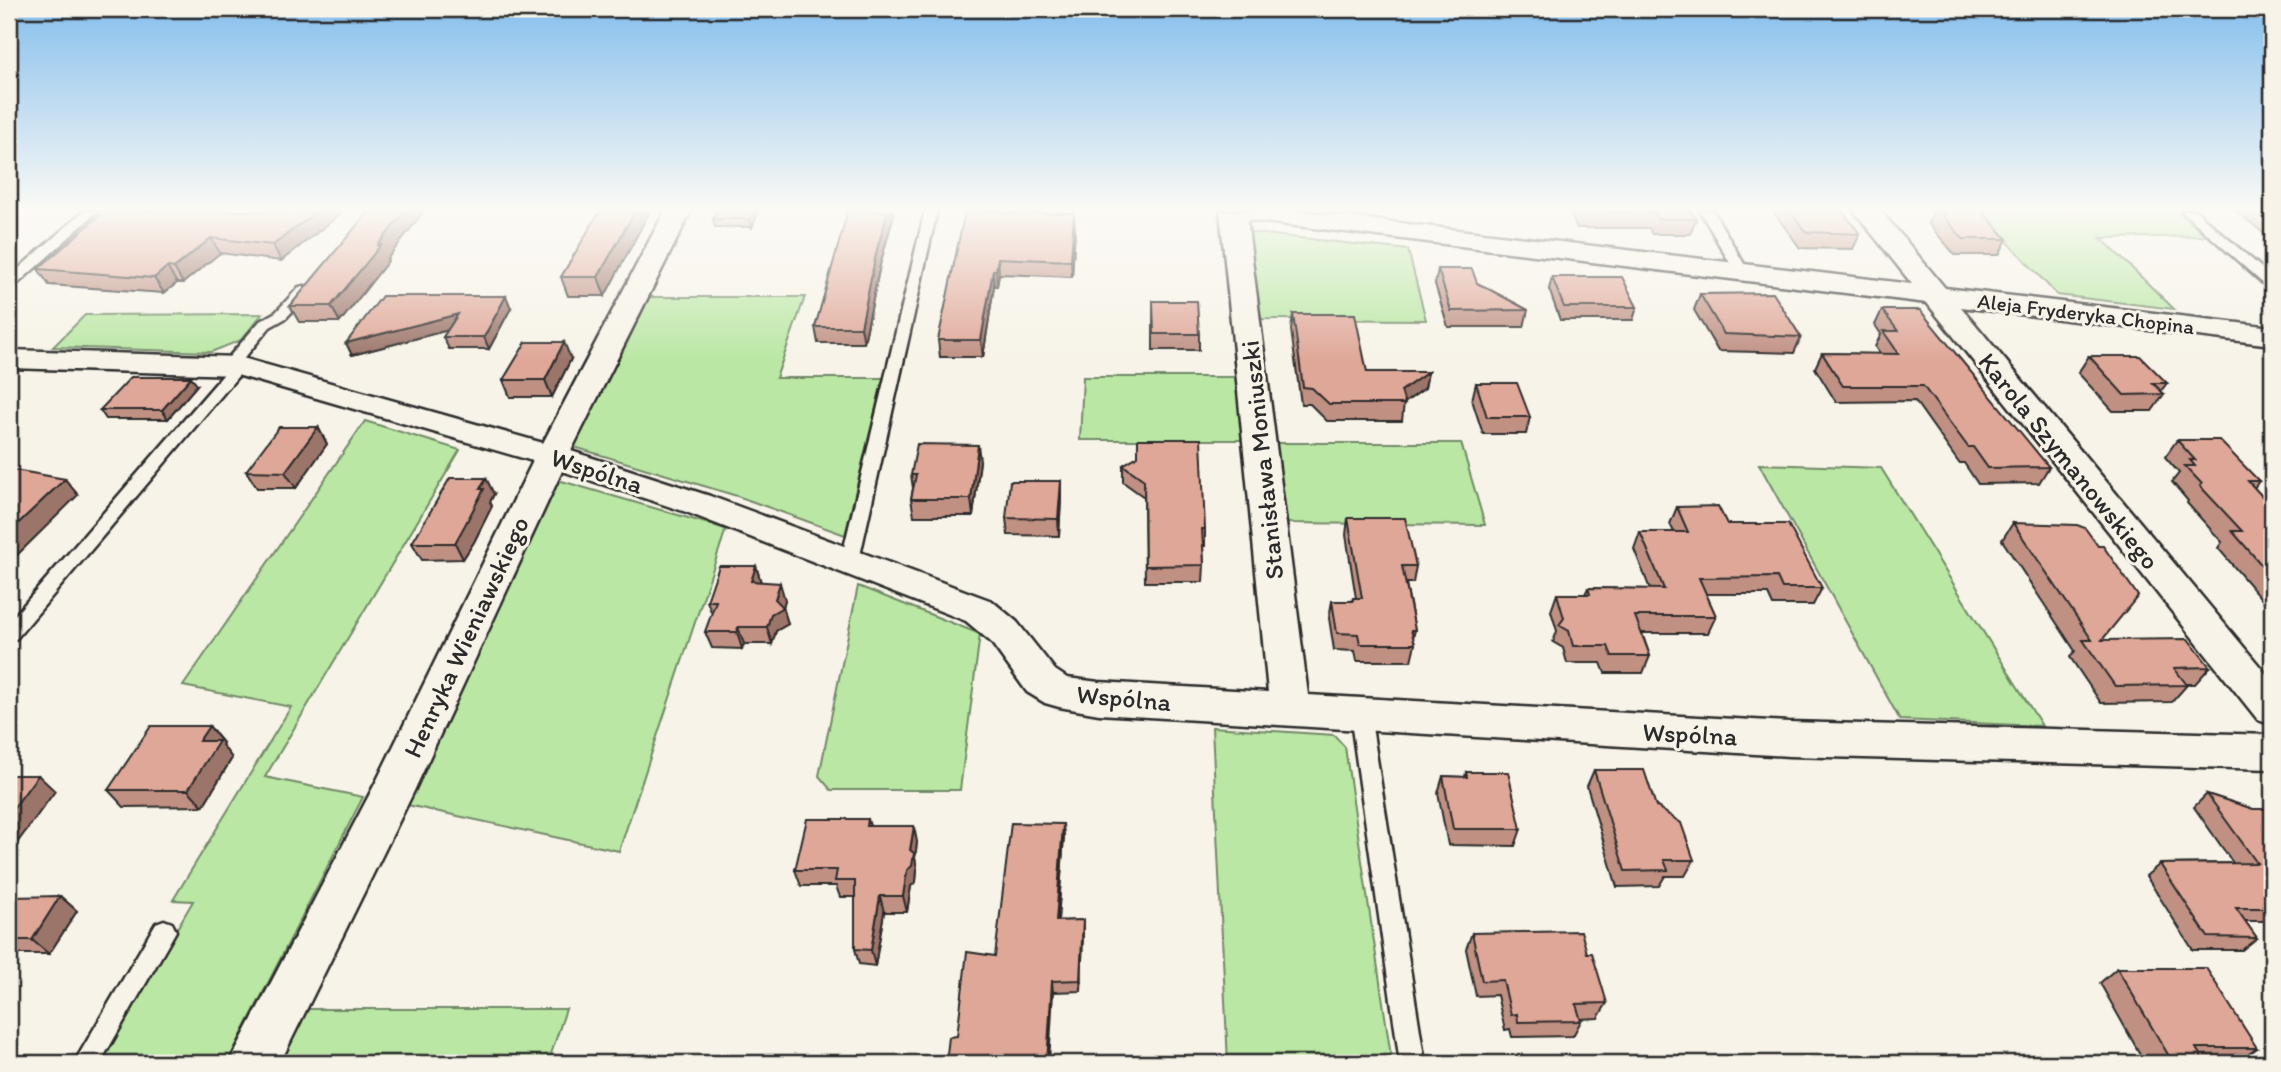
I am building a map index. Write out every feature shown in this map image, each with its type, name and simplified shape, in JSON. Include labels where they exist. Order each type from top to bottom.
[{"type":"street","name":"Henryka Wieniawskiego","points":[[254,1063],[404,768],[552,456],[652,261]]},
{"type":"street","name":"Stanisława Moniuszki","points":[[1239,261],[1290,709]]},
{"type":"street","name":"Aleja Fryderyka Chopina","points":[[1638,261],[2272,336]]},
{"type":"street","name":"Karola Szymanowskiego","points":[[1907,261],[2272,709]]},
{"type":"street","name":"Wspólna","points":[[9,359],[235,365],[552,456],[698,504],[979,611],[1004,632],[1041,681],[1059,691],[1098,698],[1788,739],[2272,752]]},
{"type":"lane","points":[[9,284],[35,261]]},
{"type":"lane","points":[[850,560],[919,261]]},
{"type":"lane","points":[[1735,261],[1743,274]]},
{"type":"lane","points":[[2246,261],[2272,284]]},
{"type":"lane","points":[[9,634],[235,365],[265,324],[288,308],[312,279]]},
{"type":"lane","points":[[1360,714],[1413,1063]]},
{"type":"lane","points":[[86,1063],[164,931]]},
{"type":"green space","points":[[1251,261],[1411,261],[1426,320],[1258,319]]},
{"type":"green space","points":[[2025,261],[2125,261],[2174,309],[2057,295]]},
{"type":"green space","points":[[648,297],[805,297],[776,378],[883,378],[845,535],[737,496],[574,447]]},
{"type":"green space","points":[[262,314],[241,340],[211,352],[53,347],[85,315]]},
{"type":"green space","points":[[1083,377],[1238,377],[1244,440],[1080,440]]},
{"type":"green space","points":[[365,421],[460,450],[265,777],[363,797],[227,1063],[99,1063],[193,901],[173,900],[291,707],[183,686]]},
{"type":"green space","points":[[1274,443],[1461,443],[1485,525],[1284,523]]},
{"type":"green space","points":[[1759,464],[1881,468],[2042,726],[1900,720]]},
{"type":"green space","points":[[558,480],[726,529],[619,851],[398,803]]},
{"type":"green space","points":[[858,586],[980,634],[960,790],[831,790],[819,776]]},
{"type":"green space","points":[[1212,727],[1334,735],[1345,747],[1392,1063],[1228,1063]]},
{"type":"green space","points":[[297,1009],[566,1009],[548,1063],[270,1063]]},
{"type":"building","points":[[47,261],[183,261],[174,268],[167,267],[154,278],[38,269]]},
{"type":"building","points":[[327,261],[368,261],[331,306],[290,306]]},
{"type":"building","points":[[570,261],[607,261],[598,277],[561,277]]},
{"type":"building","points":[[834,261],[875,261],[861,327],[815,327]]},
{"type":"building","points":[[955,261],[997,261],[996,270],[993,270],[981,340],[938,340]]},
{"type":"building","points":[[1438,269],[1472,269],[1477,283],[1528,310],[1451,311]]},
{"type":"building","points":[[1552,277],[1622,277],[1637,307],[1564,307]]},
{"type":"building","points":[[1773,293],[1801,337],[1724,334],[1700,294]]},
{"type":"building","points":[[382,296],[506,296],[484,337],[443,337],[458,314],[346,343]]},
{"type":"building","points":[[1153,301],[1197,301],[1199,334],[1154,334]]},
{"type":"building","points":[[1882,310],[1920,310],[2049,467],[1988,468],[1973,447],[1968,447],[1923,386],[1843,386],[1822,353],[1899,354],[1883,331],[1898,331]]},
{"type":"building","points":[[1293,314],[1355,314],[1367,372],[1428,372],[1401,391],[1405,404],[1329,404],[1312,388],[1303,387]]},
{"type":"building","points":[[526,342],[564,342],[545,380],[503,380]]},
{"type":"building","points":[[2089,356],[2140,356],[2167,383],[2153,383],[2164,394],[2124,395]]},
{"type":"building","points":[[131,377],[191,377],[162,410],[100,410]]},
{"type":"building","points":[[1476,383],[1517,383],[1530,417],[1487,417]]},
{"type":"building","points":[[279,427],[318,427],[285,472],[246,471]]},
{"type":"building","points":[[1138,439],[1201,439],[1204,565],[1145,566],[1144,480],[1123,465],[1138,456]]},
{"type":"building","points":[[2177,440],[2219,440],[2259,481],[2248,481],[2272,507],[2272,577],[2232,531],[2242,531],[2185,466],[2195,466],[2190,460],[2195,460]]},
{"type":"building","points":[[917,444],[978,445],[971,499],[911,499],[916,475],[911,475]]},
{"type":"building","points":[[9,469],[65,479],[9,532]]},
{"type":"building","points":[[450,478],[486,478],[480,489],[484,489],[455,543],[412,543]]},
{"type":"building","points":[[1010,481],[1061,481],[1058,519],[1006,518]]},
{"type":"building","points":[[1718,506],[1727,524],[1788,524],[1822,588],[1782,588],[1777,577],[1699,578],[1716,616],[1635,616],[1650,656],[1612,656],[1608,646],[1573,646],[1569,631],[1559,625],[1564,618],[1557,594],[1590,594],[1588,588],[1664,589],[1640,532],[1688,532],[1677,507]]},
{"type":"building","points":[[1348,518],[1405,518],[1416,566],[1402,566],[1415,630],[1411,630],[1415,644],[1360,644],[1358,634],[1337,633],[1332,601],[1362,598]]},
{"type":"building","points":[[2013,523],[2077,525],[2085,528],[2098,546],[2103,546],[2138,596],[2102,640],[2188,639],[2210,667],[2174,668],[2187,685],[2115,686],[2083,640],[2092,640]]},
{"type":"building","points":[[719,566],[756,566],[751,581],[780,583],[775,599],[783,607],[771,614],[767,627],[738,627],[737,632],[705,632],[716,601],[707,601]]},
{"type":"building","points":[[151,726],[209,726],[199,741],[219,741],[188,790],[108,790]]},
{"type":"building","points":[[1594,770],[1644,770],[1656,806],[1681,823],[1694,860],[1664,860],[1668,870],[1625,871]]},
{"type":"building","points":[[1466,772],[1508,772],[1521,829],[1453,829],[1443,776],[1467,777]]},
{"type":"building","points":[[9,775],[38,775],[9,814]]},
{"type":"building","points":[[2207,794],[2253,809],[2272,809],[2272,908],[2236,908],[2257,938],[2208,937],[2160,864],[2257,863]]},
{"type":"building","points":[[807,819],[868,819],[867,826],[914,826],[910,850],[914,853],[912,866],[907,870],[903,896],[880,896],[871,950],[855,949],[855,881],[835,881],[837,870],[795,870]]},
{"type":"building","points":[[1011,823],[1063,824],[1056,921],[1083,920],[1080,980],[1052,981],[1047,1063],[946,1063],[949,1037],[957,1036],[967,952],[995,956]]},
{"type":"building","points":[[60,896],[32,940],[9,940],[9,900],[12,897]]},
{"type":"building","points":[[1581,931],[1587,953],[1592,953],[1607,1003],[1576,1004],[1581,1021],[1518,1022],[1517,1014],[1511,1015],[1503,980],[1482,981],[1472,933]]},
{"type":"building","points":[[2117,968],[2206,968],[2257,1048],[2196,1048],[2205,1063],[2173,1063]]},
{"type":"building","points":[[849,1059],[848,1063],[786,1063],[786,1060]]},
{"type":"building","points":[[2004,1059],[2061,1060],[2063,1063],[2006,1063]]},
{"type":"building","points":[[607,1060],[670,1060],[669,1063],[606,1063]]}]
